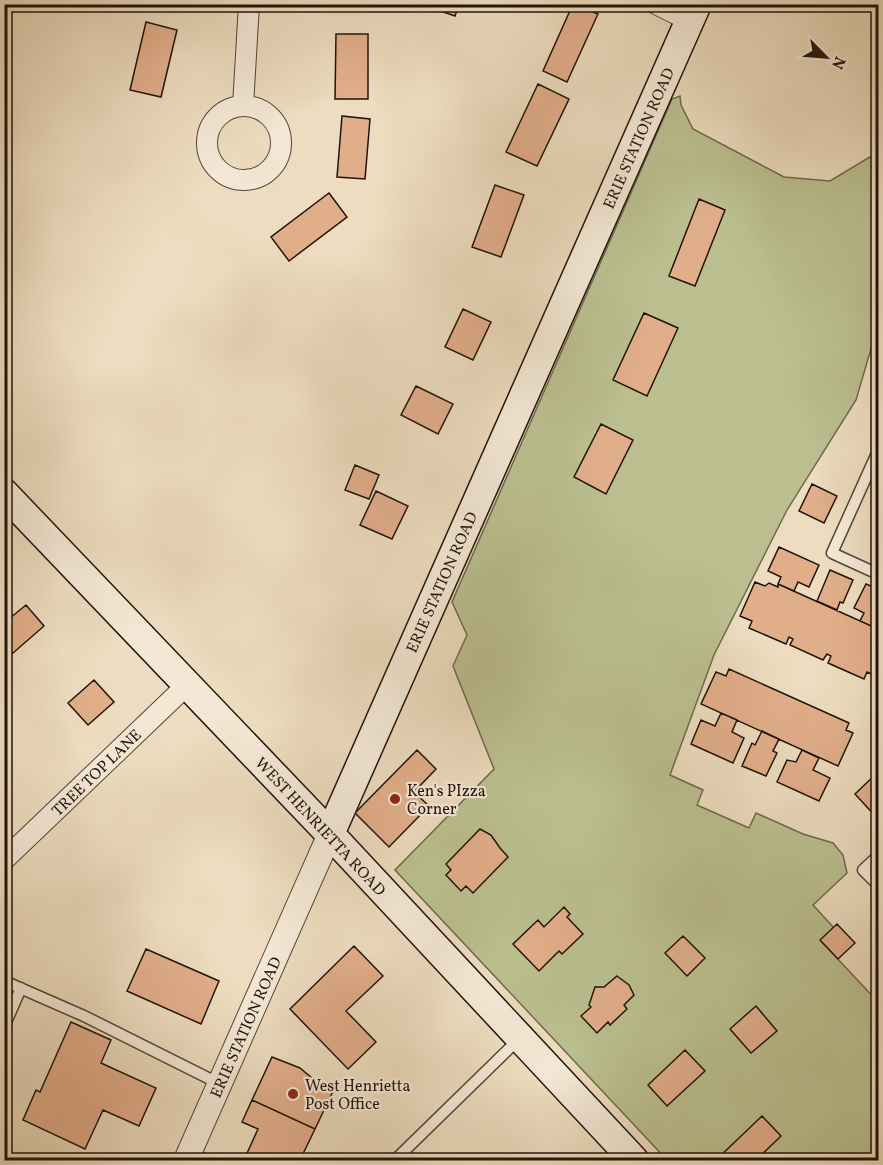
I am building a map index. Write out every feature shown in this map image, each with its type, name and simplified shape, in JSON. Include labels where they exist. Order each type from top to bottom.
[{"type":"main road","name":"ERIE STATION ROAD","points":[[330,834],[693,13]]},
{"type":"main road","name":"WEST HENRIETTA ROAD","points":[[4,492],[330,834],[634,1161]]},
{"type":"street","points":[[243,106],[249,4]]},
{"type":"street","points":[[656,4],[693,13]]},
{"type":"street","name":"TREE TOP LANE","points":[[4,860],[187,685]]},
{"type":"street","name":"ERIE STATION ROAD","points":[[194,1158],[220,1084],[330,834]]},
{"type":"lane","points":[[879,451],[832,553],[879,574]]},
{"type":"lane","points":[[879,856],[863,870],[879,885]]},
{"type":"lane","points":[[4,981],[84,1016],[220,1084]]},
{"type":"lane","points":[[4,1027],[21,988]]},
{"type":"lane","points":[[395,1161],[520,1038]]},
{"type":"green space","points":[[680,96],[681,105],[693,129],[784,177],[830,181],[878,152],[878,325],[856,400],[787,510],[714,655],[670,775],[703,790],[697,805],[749,828],[756,813],[803,834],[833,843],[843,855],[847,873],[813,905],[834,928],[821,941],[878,1002],[878,1160],[667,1160],[395,870],[494,769],[453,666],[467,635],[452,602],[672,99]]},
{"type":"building","points":[[130,4],[174,4],[174,9]]},
{"type":"building","points":[[420,4],[459,4],[455,16]]},
{"type":"building","points":[[573,4],[598,14],[567,82],[543,71]]},
{"type":"building","points":[[146,22],[177,30],[161,97],[130,90]]},
{"type":"building","points":[[336,34],[368,34],[368,99],[335,99]]},
{"type":"building","points":[[538,84],[569,99],[537,166],[506,152]]},
{"type":"building","points":[[342,116],[370,119],[365,179],[337,177]]},
{"type":"building","points":[[495,185],[524,195],[501,257],[472,247]]},
{"type":"building","points":[[329,193],[347,217],[289,261],[271,237]]},
{"type":"building","points":[[699,199],[725,210],[695,286],[669,276]]},
{"type":"building","points":[[463,309],[491,322],[473,360],[445,347]]},
{"type":"building","points":[[644,313],[678,328],[647,396],[613,380]]},
{"type":"building","points":[[416,386],[453,404],[438,434],[401,415]]},
{"type":"building","points":[[601,424],[633,440],[606,494],[574,477]]},
{"type":"building","points":[[355,465],[379,475],[369,499],[345,490]]},
{"type":"building","points":[[812,484],[837,496],[824,523],[799,511]]},
{"type":"building","points":[[376,491],[408,506],[392,539],[360,525]]},
{"type":"building","points":[[779,547],[819,565],[809,587],[798,582],[794,591],[778,584],[781,577],[768,571]]},
{"type":"building","points":[[830,570],[853,580],[843,603],[840,602],[837,610],[817,601]]},
{"type":"building","points":[[755,582],[765,586],[769,583],[778,587],[778,584],[878,629],[878,677],[867,672],[864,679],[828,663],[831,656],[827,654],[823,660],[790,645],[793,639],[789,637],[786,644],[749,628],[752,621],[740,616]]},
{"type":"building","points":[[866,584],[878,589],[878,629],[860,621],[864,613],[854,608]]},
{"type":"building","points":[[26,605],[44,626],[5,660],[4,623]]},
{"type":"building","points":[[729,669],[849,723],[846,730],[853,733],[838,766],[701,704],[716,672],[726,676]]},
{"type":"building","points":[[94,680],[114,702],[88,725],[68,703]]},
{"type":"building","points":[[721,713],[737,720],[732,732],[744,738],[733,763],[691,744],[701,720],[715,726]]},
{"type":"building","points":[[762,731],[779,739],[773,751],[777,753],[766,776],[742,766],[752,743],[755,745]]},
{"type":"building","name":"Ken's PIzza Corner","points":[[417,750],[436,769],[414,792],[429,806],[389,847],[355,813]]},
{"type":"building","points":[[802,750],[819,758],[813,770],[830,778],[819,801],[777,782],[787,760],[796,762]]},
{"type":"building","points":[[878,772],[878,819],[855,794]]},
{"type":"building","points":[[480,829],[491,835],[508,857],[473,893],[466,886],[461,891],[446,875],[451,870],[446,864]]},
{"type":"building","points":[[564,907],[570,914],[567,917],[583,934],[562,954],[559,951],[539,971],[513,944],[538,920],[544,927]]},
{"type":"building","points":[[837,924],[855,943],[838,959],[820,940]]},
{"type":"building","points":[[683,936],[705,958],[687,976],[665,953]]},
{"type":"building","points":[[354,946],[383,976],[346,1011],[376,1042],[348,1069],[290,1009]]},
{"type":"building","points":[[146,949],[219,981],[201,1024],[127,991]]},
{"type":"building","points":[[617,976],[629,985],[634,995],[624,1005],[627,1009],[610,1025],[608,1022],[597,1033],[581,1016],[591,1007],[589,1005],[595,987],[604,987]]},
{"type":"building","points":[[756,1006],[777,1031],[751,1053],[730,1029]]},
{"type":"building","points":[[71,1022],[111,1040],[101,1063],[156,1088],[139,1126],[103,1110],[85,1149],[23,1120],[36,1090],[40,1092]]},
{"type":"building","points":[[685,1050],[705,1071],[667,1106],[648,1085]]},
{"type":"building","name":"West Henrietta Post Office","points":[[272,1057],[300,1068],[312,1078],[334,1089],[315,1129],[252,1100]]},
{"type":"building","points":[[252,1100],[315,1129],[300,1160],[244,1160],[258,1129],[242,1122]]},
{"type":"building","points":[[762,1116],[781,1136],[756,1160],[717,1159]]},
{"type":"place","name":"Ken's PIzza Corner","points":[[395,799]]},
{"type":"place","name":"West Henrietta Post Office","points":[[293,1094]]}]
